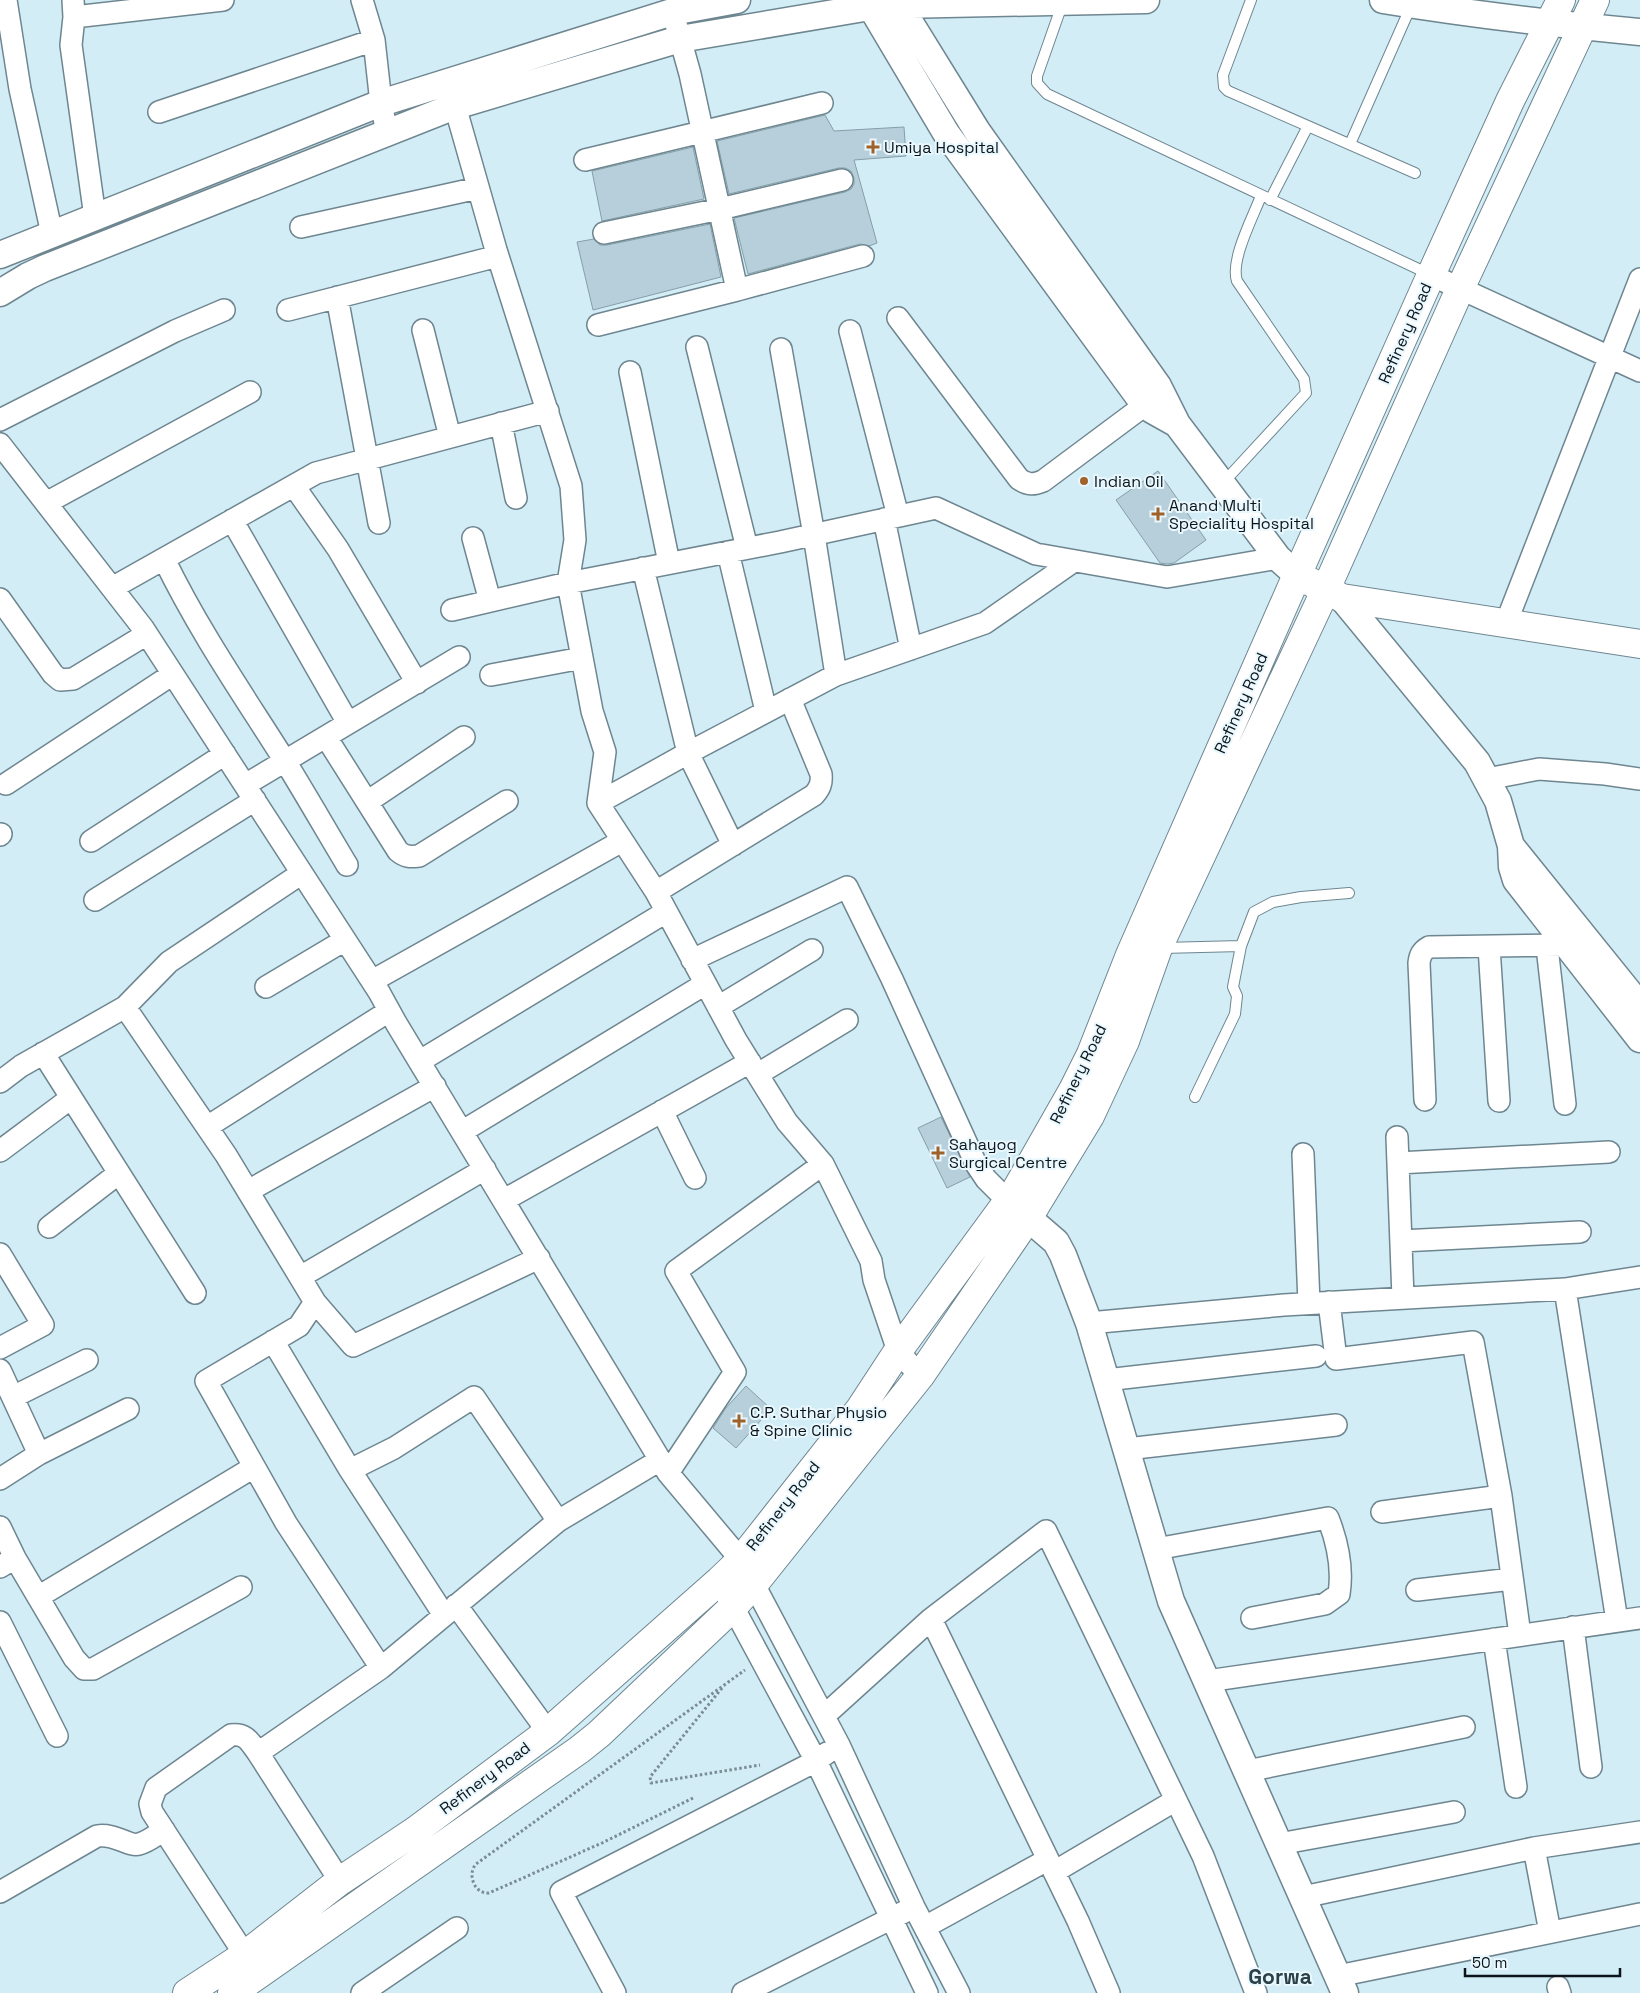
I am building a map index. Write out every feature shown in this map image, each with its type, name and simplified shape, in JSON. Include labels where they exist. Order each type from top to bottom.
[{"type":"main road","name":"Refinery Road","points":[[187,1993],[245,1977],[579,1750],[599,1734],[733,1607],[754,1584],[920,1376],[1028,1218],[1090,1116],[1104,1089],[1125,1042],[1158,948],[1334,593],[1460,289],[1595,0]]},
{"type":"main road","name":"Refinery Road","points":[[245,1977],[340,1881],[415,1831],[548,1732],[741,1560],[860,1409],[898,1351],[1016,1190],[1091,1054],[1287,567],[1431,275],[1510,101],[1555,12]]},
{"type":"main road","points":[[1287,567],[1334,593],[1640,644]]},
{"type":"street","points":[[6,0],[20,89],[52,234]]},
{"type":"street","points":[[95,217],[71,45],[73,8],[223,0]]},
{"type":"street","points":[[362,0],[374,40],[386,133]]},
{"type":"street","points":[[0,255],[381,103],[672,12],[737,0]]},
{"type":"street","points":[[0,293],[28,276],[455,106],[680,39],[869,4],[897,2],[1146,0]]},
{"type":"street","points":[[1383,0],[1412,6],[1555,12],[1583,27],[1640,32]]},
{"type":"street","points":[[897,2],[977,131],[1158,386],[1177,424],[1287,567]]},
{"type":"street","points":[[869,4],[946,133],[1145,405],[1177,424]]},
{"type":"street","points":[[672,12],[690,74],[738,290]]},
{"type":"street","points":[[159,112],[374,40]]},
{"type":"street","points":[[585,160],[822,103]]},
{"type":"street","points":[[455,106],[498,256],[571,486],[575,540],[568,583],[592,711],[605,752],[598,803],[656,892],[718,1007],[787,1122],[823,1164],[871,1261],[874,1280],[898,1351],[920,1376]]},
{"type":"street","points":[[604,232],[720,209],[842,180]]},
{"type":"street","points":[[300,227],[478,188]]},
{"type":"street","points":[[148,196],[158,224]]},
{"type":"street","points":[[288,310],[498,256]]},
{"type":"street","points":[[598,325],[863,256]]},
{"type":"street","points":[[1431,275],[1640,371]]},
{"type":"street","points":[[1506,623],[1608,357],[1640,279]]},
{"type":"street","points":[[337,297],[379,523]]},
{"type":"street","points":[[0,420],[175,332],[224,310]]},
{"type":"street","points":[[898,318],[1019,479],[1026,484],[1043,481],[1145,405]]},
{"type":"street","points":[[423,330],[450,437]]},
{"type":"street","points":[[850,332],[891,518],[911,649]]},
{"type":"street","points":[[697,347],[738,550],[766,711]]},
{"type":"street","points":[[781,349],[814,535],[836,675]]},
{"type":"street","points":[[630,372],[669,563]]},
{"type":"street","points":[[46,503],[250,392]]},
{"type":"street","points":[[112,588],[316,473],[548,411]]},
{"type":"street","points":[[501,423],[516,498]]},
{"type":"street","points":[[0,444],[147,634],[372,982],[664,1467],[741,1560],[839,1745],[914,1907],[959,1993]]},
{"type":"street","points":[[294,486],[338,549],[417,682]]},
{"type":"street","points":[[452,610],[568,583],[814,535],[936,508],[1036,554],[1167,577],[1287,567]]},
{"type":"street","points":[[232,520],[348,723]]},
{"type":"street","points":[[473,538],[490,601]]},
{"type":"street","points":[[164,559],[187,606],[217,657],[285,761],[347,865]]},
{"type":"street","points":[[598,803],[790,698],[836,675],[985,623],[1074,561]]},
{"type":"street","points":[[643,568],[688,753],[733,844]]},
{"type":"street","points":[[1334,593],[1477,762],[1498,801],[1511,846],[1512,867],[1516,880],[1556,946],[1640,1039]]},
{"type":"street","points":[[0,599],[53,674],[60,680],[73,679],[147,634]]},
{"type":"street","points":[[96,900],[250,792],[285,761],[459,657]]},
{"type":"street","points":[[491,675],[582,658]]},
{"type":"street","points":[[6,784],[173,674]]},
{"type":"street","points":[[656,892],[814,795],[819,788],[822,782],[821,774],[790,698]]},
{"type":"street","points":[[326,737],[398,851],[410,857],[419,856],[507,801]]},
{"type":"street","points":[[367,802],[464,737]]},
{"type":"street","points":[[91,841],[225,754]]},
{"type":"street","points":[[1487,779],[1539,769],[1605,774],[1640,779]]},
{"type":"street","points":[[372,982],[622,841]]},
{"type":"street","points":[[1511,846],[1640,1006]]},
{"type":"street","points":[[0,1082],[21,1066],[125,1007],[169,962],[302,873]]},
{"type":"street","points":[[692,960],[848,887],[976,1164],[986,1179],[1008,1201],[1056,1242],[1063,1255],[1089,1322],[1172,1601],[1342,1985],[1550,1932],[1640,1914]]},
{"type":"street","points":[[420,1061],[666,912]]},
{"type":"street","points":[[266,987],[345,940]]},
{"type":"street","points":[[1424,1100],[1420,956],[1423,950],[1429,947],[1556,946]]},
{"type":"street","points":[[1556,946],[1565,1104]]},
{"type":"street","points":[[1489,947],[1499,1101]]},
{"type":"street","points":[[718,1007],[812,950]]},
{"type":"street","points":[[462,1132],[705,984]]},
{"type":"street","points":[[125,1007],[207,1127],[315,1302],[353,1346],[539,1258]]},
{"type":"street","points":[[207,1127],[389,1011]]},
{"type":"street","points":[[504,1200],[662,1111],[754,1068],[848,1020]]},
{"type":"street","points":[[43,1053],[195,1294]]},
{"type":"street","points":[[248,1191],[435,1086]]},
{"type":"street","points":[[0,1151],[71,1098]]},
{"type":"street","points":[[662,1111],[695,1178]]},
{"type":"street","points":[[1397,1137],[1403,1298]]},
{"type":"street","points":[[1398,1163],[1609,1152]]},
{"type":"street","points":[[1304,1154],[1319,1302],[1336,1360],[1473,1342],[1501,1496],[1520,1636]]},
{"type":"street","points":[[258,1753],[381,1668],[558,1521],[664,1467],[735,1372],[676,1271],[823,1164]]},
{"type":"street","points":[[300,1277],[485,1169]]},
{"type":"street","points":[[49,1227],[119,1173]]},
{"type":"street","points":[[1401,1241],[1580,1232]]},
{"type":"street","points":[[0,1254],[43,1325],[0,1348]]},
{"type":"street","points":[[1089,1322],[1319,1302],[1565,1289],[1640,1277]]},
{"type":"street","points":[[1565,1289],[1617,1621]]},
{"type":"street","points":[[315,1302],[299,1326],[206,1381],[286,1523],[381,1668]]},
{"type":"street","points":[[273,1341],[350,1470],[450,1610],[548,1732]]},
{"type":"street","points":[[1106,1380],[1316,1356]]},
{"type":"street","points":[[13,1398],[87,1360]]},
{"type":"street","points":[[0,1370],[39,1454]]},
{"type":"street","points":[[350,1470],[394,1448],[474,1398],[558,1521]]},
{"type":"street","points":[[0,1479],[39,1454],[128,1409]]},
{"type":"street","points":[[1127,1450],[1336,1425]]},
{"type":"street","points":[[38,1597],[254,1467]]},
{"type":"street","points":[[1382,1512],[1501,1496]]},
{"type":"street","points":[[1156,1549],[1328,1518],[1334,1531],[1342,1579],[1339,1594],[1325,1604],[1252,1618]]},
{"type":"street","points":[[824,1716],[931,1619],[1046,1531],[1203,1856],[1256,1993]]},
{"type":"street","points":[[4,1547],[38,1597],[78,1665],[84,1668],[93,1669],[240,1587]]},
{"type":"street","points":[[1417,1590],[1512,1579]]},
{"type":"street","points":[[719,1581],[816,1761],[927,1993]]},
{"type":"street","points":[[1206,1681],[1640,1618]]},
{"type":"street","points":[[931,1619],[1078,1921],[1109,1993]]},
{"type":"street","points":[[0,1622],[57,1736]]},
{"type":"street","points":[[1573,1627],[1591,1767]]},
{"type":"street","points":[[1494,1639],[1516,1787]]},
{"type":"street","points":[[1247,1771],[1464,1727]]},
{"type":"street","points":[[245,1977],[164,1830],[152,1812],[152,1796],[156,1788],[231,1734],[239,1734],[247,1738],[340,1881]]},
{"type":"street","points":[[615,1993],[561,1892],[816,1761],[839,1745]]},
{"type":"street","points":[[925,1927],[1050,1866],[1176,1800]]},
{"type":"street","points":[[1279,1844],[1454,1812]]},
{"type":"street","points":[[0,1892],[97,1836],[113,1836],[132,1845],[138,1845],[164,1830]]},
{"type":"street","points":[[1303,1897],[1534,1848],[1640,1832]]},
{"type":"street","points":[[1534,1848],[1550,1932]]},
{"type":"street","points":[[743,1993],[914,1907]]},
{"type":"street","points":[[362,1993],[457,1928]]},
{"type":"lane","points":[[1251,0],[1223,75],[1224,87],[1228,91],[1415,173]]},
{"type":"lane","points":[[1063,1],[1037,76],[1041,90],[1046,94],[1431,275]]},
{"type":"lane","points":[[1350,144],[1412,6]]},
{"type":"lane","points":[[1223,483],[1306,393],[1304,378],[1237,282],[1235,274],[1236,262],[1266,198],[1308,126]]},
{"type":"lane","points":[[1195,1097],[1235,1014],[1237,996],[1234,987],[1241,946],[1254,912],[1273,902],[1301,897],[1349,893]]},
{"type":"lane","points":[[1158,948],[1241,946]]},
{"type":"path","points":[[702,1794],[602,1843],[489,1893],[478,1890],[472,1875],[472,1867],[476,1864],[760,1659]]},
{"type":"path","points":[[726,1684],[650,1777],[650,1780],[651,1783],[655,1783],[763,1764],[746,1773]]},
{"type":"building","points":[[825,115],[834,131],[904,127],[906,156],[854,160],[877,243],[869,246],[860,244],[748,274],[734,218],[845,192],[851,189],[854,184],[854,178],[851,171],[839,168],[729,194],[717,141]]},
{"type":"building","points":[[693,147],[704,199],[602,221],[592,171]]},
{"type":"building","points":[[710,224],[721,277],[593,310],[577,242],[594,239],[600,245],[607,245]]},
{"type":"building","points":[[1158,471],[1206,540],[1174,563],[1167,564],[1160,563],[1116,500]]},
{"type":"building","points":[[941,1117],[970,1177],[947,1188],[918,1128]]},
{"type":"building","points":[[746,1386],[771,1409],[736,1448],[713,1428],[725,1409]]},
{"type":"place","name":"Umiya Hospital","points":[[873,147]]},
{"type":"place","name":"Indian Oil","points":[[1084,481]]},
{"type":"place","name":"Anand Multi Speciality Hospital","points":[[1158,514]]},
{"type":"place","name":"Sahayog Surgical Centre","points":[[938,1153]]},
{"type":"place","name":"C.P. Suthar Physio & Spine Clinic","points":[[739,1421]]},
{"type":"district","name":"Gorwa","points":[[1280,1976]]}]
